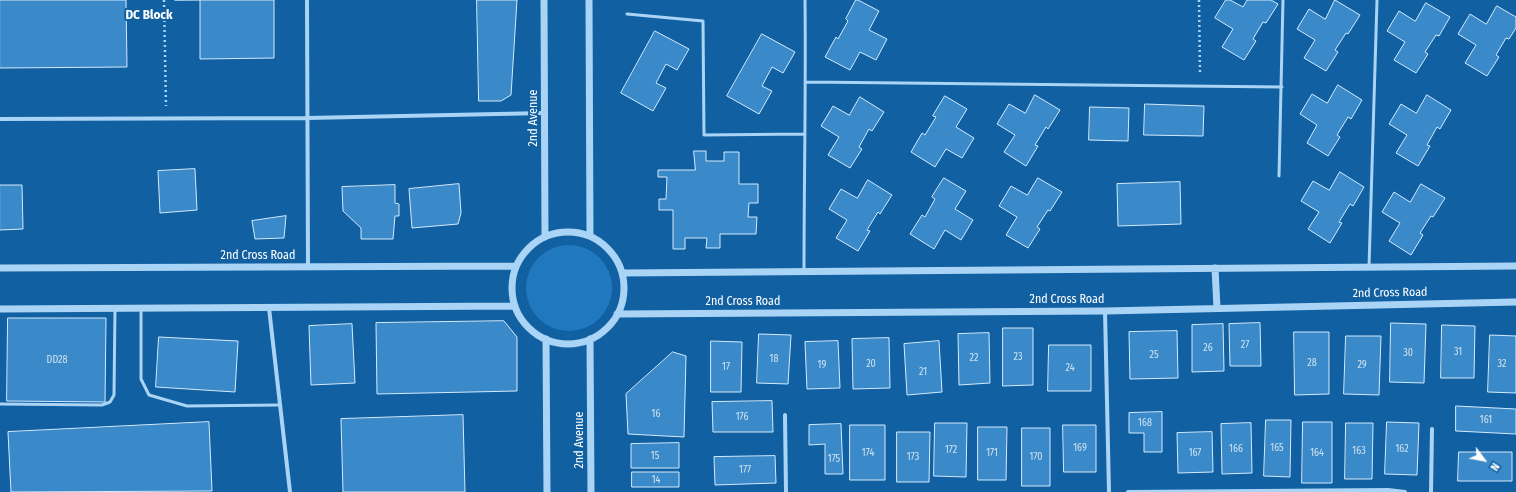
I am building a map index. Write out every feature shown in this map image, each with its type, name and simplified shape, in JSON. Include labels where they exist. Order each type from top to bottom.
[{"type":"street","points":[[307,0],[308,267]]},
{"type":"street","name":"2nd Avenue","points":[[544,0],[545,237]]},
{"type":"street","points":[[589,0],[590,236]]},
{"type":"street","points":[[0,120],[307,118],[545,113]]},
{"type":"street","points":[[568,232],[590,236],[601,242],[610,251],[618,262],[622,273],[624,287],[622,301],[617,314],[606,329],[590,339],[580,343],[568,344],[546,340],[533,331],[522,320],[515,306],[512,293],[516,266],[523,254],[533,244],[545,237],[568,232]]},
{"type":"street","name":"2nd Cross Road","points":[[0,268],[516,266]]},
{"type":"street","points":[[622,273],[1516,266]]},
{"type":"street","points":[[1215,268],[1216,308]]},
{"type":"street","name":"2nd Cross Road","points":[[617,314],[1105,310],[1516,302]]},
{"type":"street","points":[[0,309],[515,306]]},
{"type":"street","points":[[269,308],[290,492]]},
{"type":"street","points":[[1105,310],[1109,492]]},
{"type":"street","name":"2nd Avenue","points":[[590,339],[591,492]]},
{"type":"street","points":[[546,340],[547,492]]},
{"type":"street","points":[[785,415],[786,492]]},
{"type":"street","points":[[1431,492],[1432,429]]},
{"type":"street","points":[[1128,492],[1388,490],[1405,492]]},
{"type":"lane","points":[[804,272],[804,134],[806,82],[805,0]]},
{"type":"lane","points":[[1279,176],[1283,0]]},
{"type":"lane","points":[[1369,267],[1377,0]]},
{"type":"lane","points":[[627,14],[704,21],[704,135],[804,134]]},
{"type":"lane","points":[[806,82],[1282,87]]},
{"type":"lane","points":[[0,404],[102,405],[110,402],[114,395],[115,308]]},
{"type":"lane","points":[[141,308],[141,379],[149,395],[187,406],[280,405]]},
{"type":"path","points":[[164,0],[166,119]]},
{"type":"path","points":[[1199,0],[1200,86]]},
{"type":"shaded area","points":[[569,245],[585,249],[599,258],[608,272],[612,288],[608,304],[599,318],[585,327],[569,331],[553,327],[539,318],[530,304],[526,288],[530,272],[539,258],[553,249]]},
{"type":"building","points":[[0,0],[126,0],[127,67],[0,68]]},
{"type":"building","points":[[200,0],[274,0],[274,58],[200,59]]},
{"type":"building","points":[[477,0],[517,0],[511,95],[501,101],[479,101]]},
{"type":"building","points":[[856,0],[879,11],[869,30],[887,39],[876,60],[860,52],[850,70],[825,57],[836,37],[838,39],[848,21],[846,19]]},
{"type":"building","points":[[1226,0],[1230,0],[1243,7],[1247,0],[1271,0],[1278,4],[1266,23],[1263,22],[1253,39],[1256,41],[1244,60],[1222,47],[1233,29],[1215,18]]},
{"type":"building","points":[[1335,0],[1360,15],[1348,34],[1346,33],[1335,50],[1338,52],[1326,71],[1304,58],[1315,40],[1297,29],[1309,9],[1325,19]]},
{"type":"building","points":[[1426,3],[1450,17],[1439,36],[1436,35],[1425,52],[1428,54],[1416,73],[1394,60],[1405,42],[1387,31],[1399,11],[1415,21]]},
{"type":"building","points":[[1497,6],[1516,17],[1516,28],[1509,39],[1506,38],[1496,55],[1499,57],[1487,76],[1465,63],[1476,45],[1458,34],[1470,14],[1486,24]]},
{"type":"building","points":[[655,31],[689,49],[677,70],[666,64],[656,83],[666,88],[653,111],[621,93]]},
{"type":"building","points":[[762,34],[795,52],[783,73],[772,67],[762,86],[772,91],[759,114],[727,96]]},
{"type":"building","points":[[1338,85],[1362,100],[1351,119],[1348,117],[1337,135],[1340,137],[1328,156],[1307,143],[1317,125],[1300,114],[1312,94],[1327,103]]},
{"type":"building","points":[[1035,95],[1060,110],[1048,129],[1046,127],[1035,145],[1038,146],[1026,166],[1004,152],[1015,135],[997,124],[1009,104],[1025,113]]},
{"type":"building","points":[[1427,95],[1451,110],[1440,129],[1437,127],[1427,145],[1430,146],[1418,166],[1396,153],[1407,135],[1389,124],[1401,104],[1416,113]]},
{"type":"building","points":[[945,96],[967,109],[956,127],[974,138],[962,158],[946,149],[935,167],[911,152],[922,133],[925,135],[936,117],[933,116]]},
{"type":"building","points":[[860,97],[884,112],[872,131],[869,129],[859,147],[862,149],[850,168],[828,155],[839,137],[821,126],[833,106],[849,115]]},
{"type":"building","points":[[1145,104],[1204,106],[1203,136],[1144,135]]},
{"type":"building","points":[[1090,107],[1129,108],[1128,141],[1089,140]]},
{"type":"building","points":[[694,151],[706,151],[706,161],[724,161],[724,152],[739,152],[739,184],[758,184],[758,203],[749,203],[748,217],[757,217],[756,234],[720,234],[720,248],[706,248],[707,238],[685,238],[685,249],[673,249],[673,210],[659,210],[659,199],[666,199],[667,177],[658,177],[658,170],[695,170]]},
{"type":"building","points":[[195,169],[197,210],[160,213],[158,171]]},
{"type":"building","points":[[1340,172],[1364,187],[1353,206],[1350,204],[1339,222],[1342,223],[1330,243],[1308,229],[1319,212],[1301,201],[1313,181],[1329,190]]},
{"type":"building","points":[[944,178],[966,191],[955,209],[973,220],[961,240],[945,230],[934,249],[910,234],[922,215],[925,217],[935,199],[932,197]]},
{"type":"building","points":[[1038,178],[1062,192],[1050,211],[1048,210],[1037,227],[1040,229],[1028,248],[1006,235],[1017,217],[999,206],[1011,186],[1027,195]]},
{"type":"building","points":[[868,180],[892,195],[880,214],[878,212],[867,230],[870,231],[858,251],[836,238],[847,220],[829,209],[841,189],[857,198]]},
{"type":"building","points":[[1180,182],[1181,224],[1118,226],[1117,184]]},
{"type":"building","points":[[459,184],[461,213],[458,224],[412,228],[409,189]]},
{"type":"building","points":[[1421,184],[1445,198],[1433,217],[1431,216],[1420,233],[1423,235],[1411,255],[1389,241],[1400,223],[1382,212],[1394,192],[1410,202]]},
{"type":"building","points":[[0,185],[22,185],[23,229],[0,230]]},
{"type":"building","points":[[395,185],[395,203],[399,204],[399,216],[395,216],[393,239],[361,239],[361,228],[343,211],[342,187]]},
{"type":"building","points":[[286,216],[284,238],[255,239],[252,221]]},
{"type":"building","points":[[8,318],[106,318],[105,402],[7,401]]},
{"type":"building","points":[[504,321],[517,337],[517,391],[377,394],[376,323]]},
{"type":"building","points":[[1260,323],[1261,366],[1230,366],[1229,324]]},
{"type":"building","points":[[1391,323],[1426,324],[1424,383],[1390,382]]},
{"type":"building","points":[[352,324],[355,383],[311,385],[309,326]]},
{"type":"building","points":[[1223,324],[1224,371],[1192,372],[1192,325]]},
{"type":"building","points":[[1442,325],[1475,326],[1474,378],[1441,378]]},
{"type":"building","points":[[1003,328],[1033,328],[1033,385],[1003,386]]},
{"type":"building","points":[[1177,331],[1178,378],[1130,379],[1129,332]]},
{"type":"building","points":[[1294,332],[1329,332],[1329,394],[1295,395]]},
{"type":"building","points":[[989,333],[990,383],[959,385],[958,334]]},
{"type":"building","points":[[759,334],[791,335],[788,384],[757,383]]},
{"type":"building","points":[[1490,335],[1516,336],[1516,393],[1488,392]]},
{"type":"building","points":[[1346,336],[1381,336],[1379,395],[1344,394]]},
{"type":"building","points":[[159,337],[238,341],[235,392],[156,387]]},
{"type":"building","points":[[889,338],[890,388],[853,389],[852,339]]},
{"type":"building","points":[[711,341],[742,342],[741,392],[711,392]]},
{"type":"building","points":[[838,341],[840,388],[807,389],[805,342]]},
{"type":"building","points":[[939,341],[942,392],[907,395],[904,344]]},
{"type":"building","points":[[1049,345],[1091,345],[1091,391],[1048,391]]},
{"type":"building","points":[[673,352],[686,356],[684,437],[628,434],[626,394]]},
{"type":"building","points":[[772,401],[773,432],[713,432],[712,402]]},
{"type":"building","points":[[1456,406],[1516,409],[1516,434],[1456,431]]},
{"type":"building","points":[[1162,412],[1162,452],[1144,452],[1144,433],[1129,433],[1129,413]]},
{"type":"building","points":[[463,415],[465,492],[343,492],[341,419]]},
{"type":"building","points":[[1266,420],[1291,420],[1290,477],[1264,476]]},
{"type":"building","points":[[209,422],[212,491],[11,492],[8,432]]},
{"type":"building","points":[[1303,422],[1332,422],[1332,483],[1302,483]]},
{"type":"building","points":[[1387,422],[1419,423],[1417,475],[1385,474]]},
{"type":"building","points":[[935,423],[967,423],[966,477],[934,476]]},
{"type":"building","points":[[1251,423],[1252,473],[1222,474],[1221,424]]},
{"type":"building","points":[[1346,423],[1373,423],[1372,479],[1345,479]]},
{"type":"building","points":[[841,424],[843,474],[825,474],[825,444],[809,445],[809,425]]},
{"type":"building","points":[[850,425],[885,425],[885,480],[850,480]]},
{"type":"building","points":[[1063,425],[1096,425],[1096,472],[1064,472]]},
{"type":"building","points":[[978,427],[1007,427],[1006,480],[978,480]]},
{"type":"building","points":[[1022,428],[1050,428],[1050,486],[1022,486]]},
{"type":"building","points":[[897,432],[930,432],[929,482],[897,482]]},
{"type":"building","points":[[1212,432],[1213,472],[1178,473],[1177,433]]},
{"type":"building","points":[[679,443],[679,468],[631,468],[631,444]]},
{"type":"building","points":[[1459,452],[1512,452],[1512,481],[1458,481]]},
{"type":"building","points":[[775,456],[776,483],[715,485],[714,457]]},
{"type":"building","points":[[632,472],[679,472],[679,487],[632,487]]},
{"type":"district","name":"DC Block","points":[[149,15]]}]
